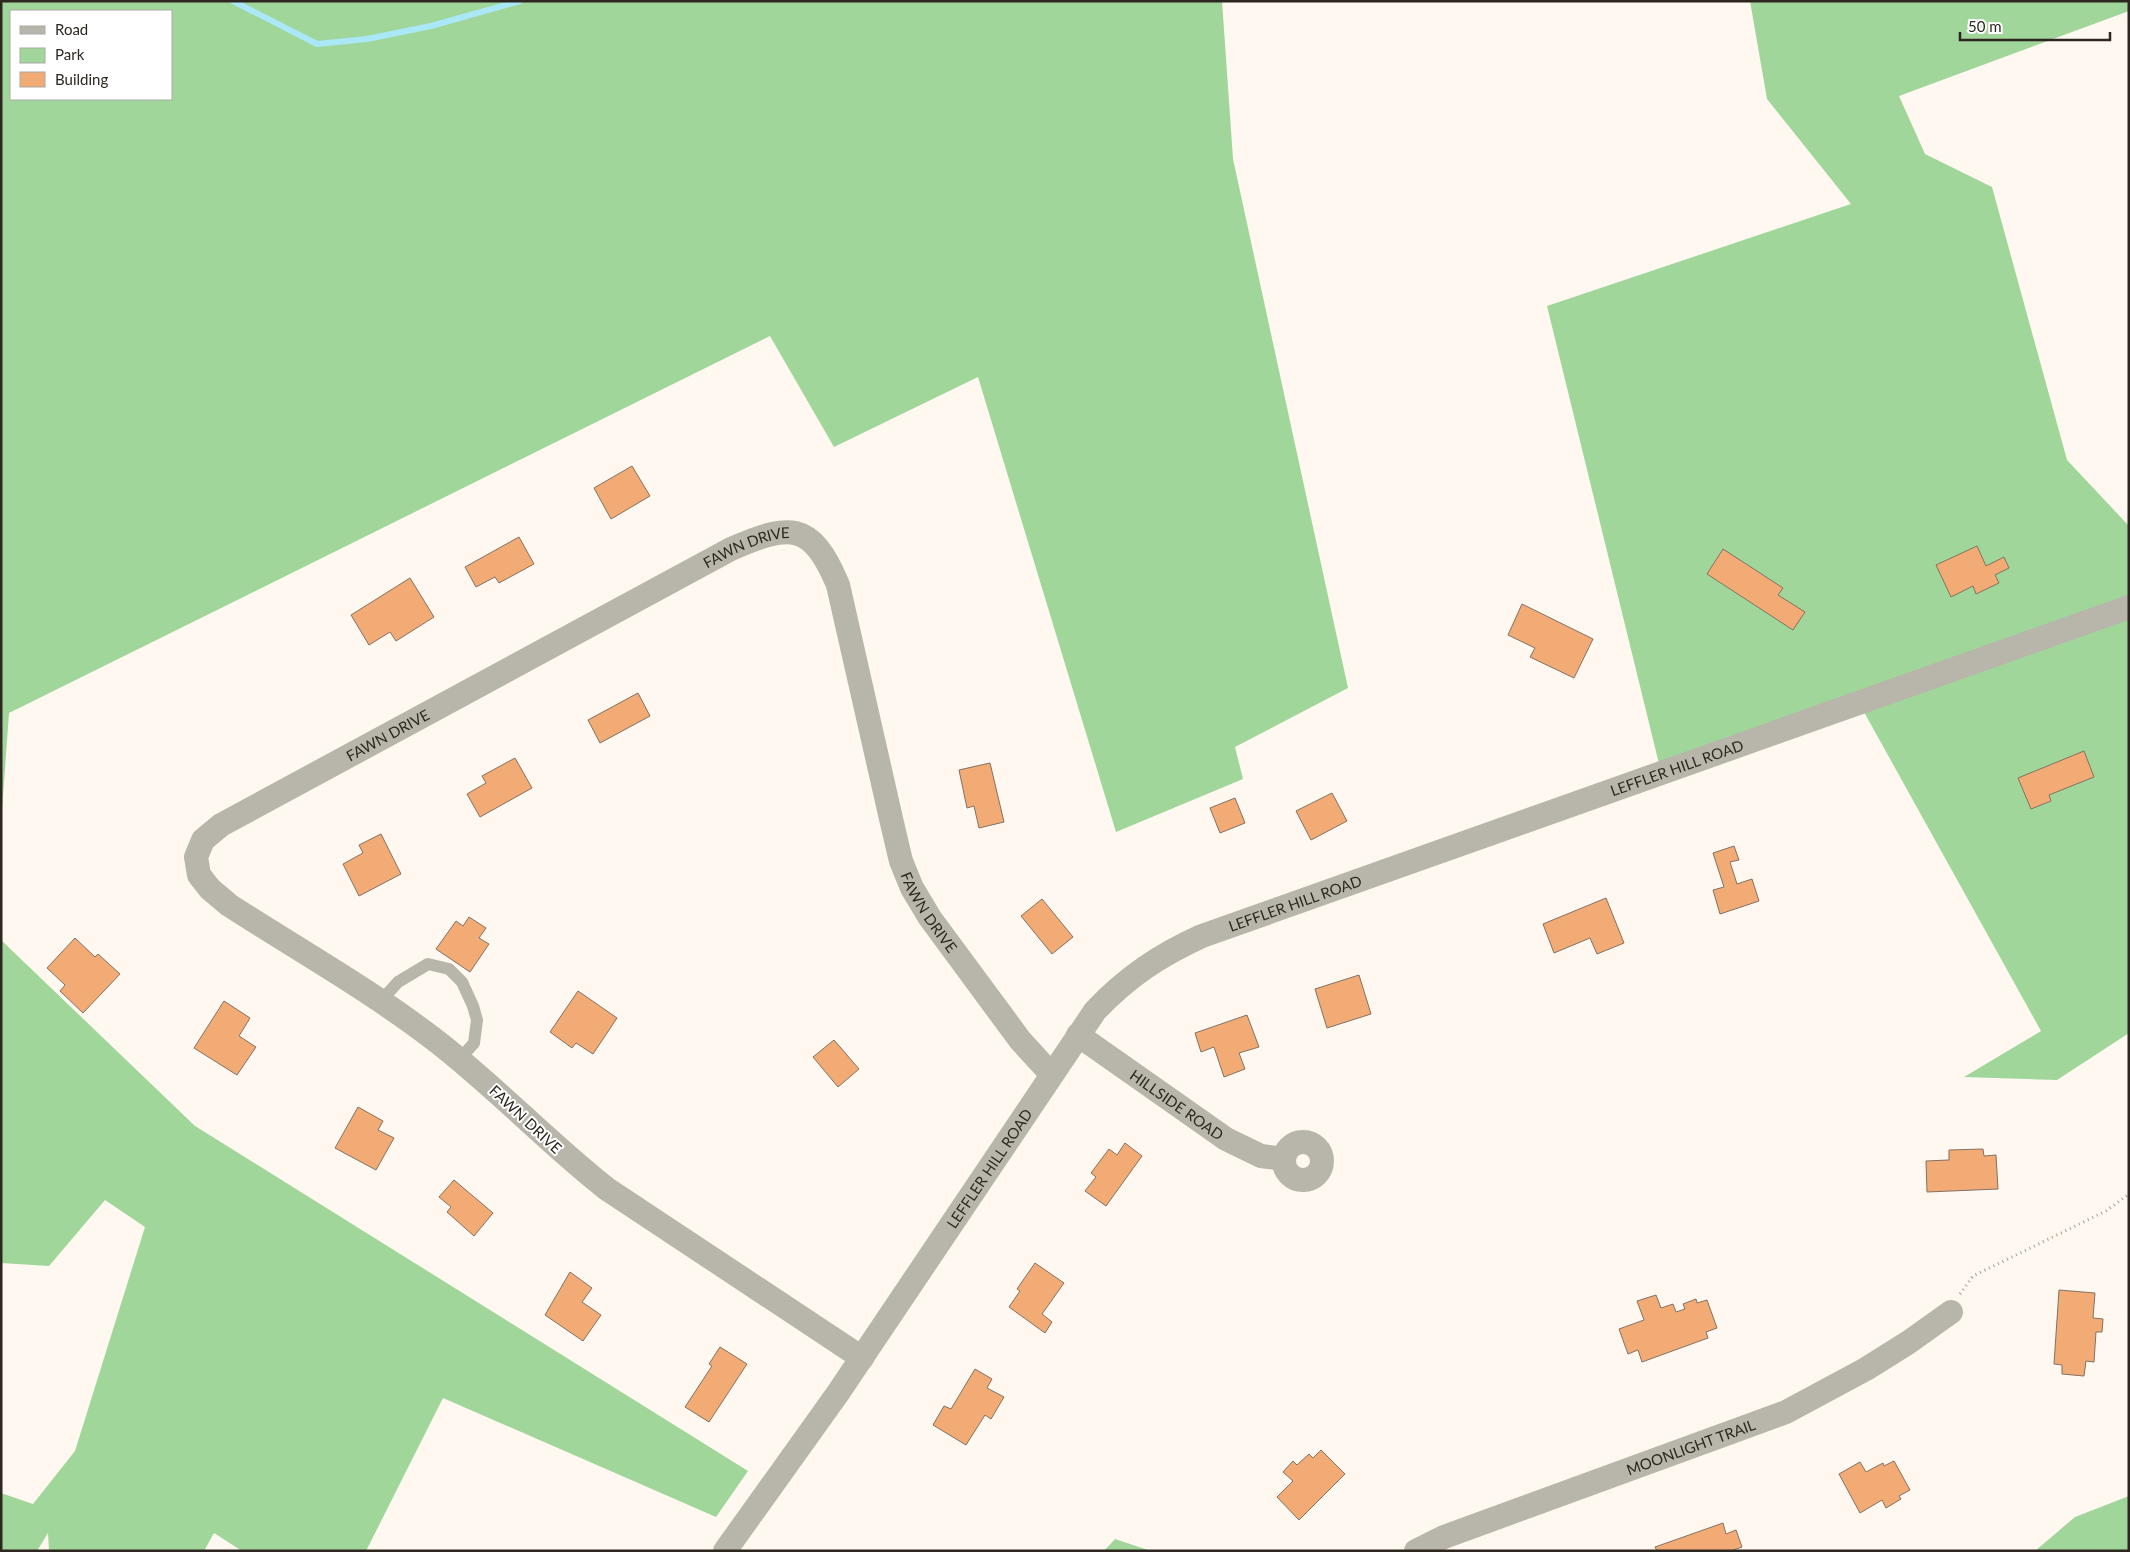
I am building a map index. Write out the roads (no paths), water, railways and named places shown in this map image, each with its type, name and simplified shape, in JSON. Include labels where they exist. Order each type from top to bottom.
[{"type":"street","name":"FAWN DRIVE","points":[[862,1358],[607,1189],[575,1164],[459,1060],[380,1002],[229,905],[210,890],[199,875],[196,857],[203,840],[221,825],[731,549],[759,538],[782,532],[802,533],[816,545],[829,564],[838,585],[892,823],[902,861],[912,888],[930,918],[1020,1040],[1051,1074]]},
{"type":"street","name":"LEFFLER HILL ROAD","points":[[725,1551],[862,1358],[1095,1011],[1116,988],[1142,968],[1170,950],[1202,936],[2129,607]]},
{"type":"street","name":"HILLSIDE ROAD","points":[[1078,1035],[1226,1140],[1261,1156],[1284,1159]]},
{"type":"street","name":"MOONLIGHT TRAIL","points":[[1416,1551],[1453,1534],[1786,1412],[1866,1369],[1910,1342],[1950,1312]]},
{"type":"lane","points":[[380,1002],[398,982],[428,964],[449,969],[462,982],[477,1020],[474,1043],[459,1060]]},
{"type":"waterway","points":[[233,1],[317,44],[367,39],[431,26],[520,1]]}]
